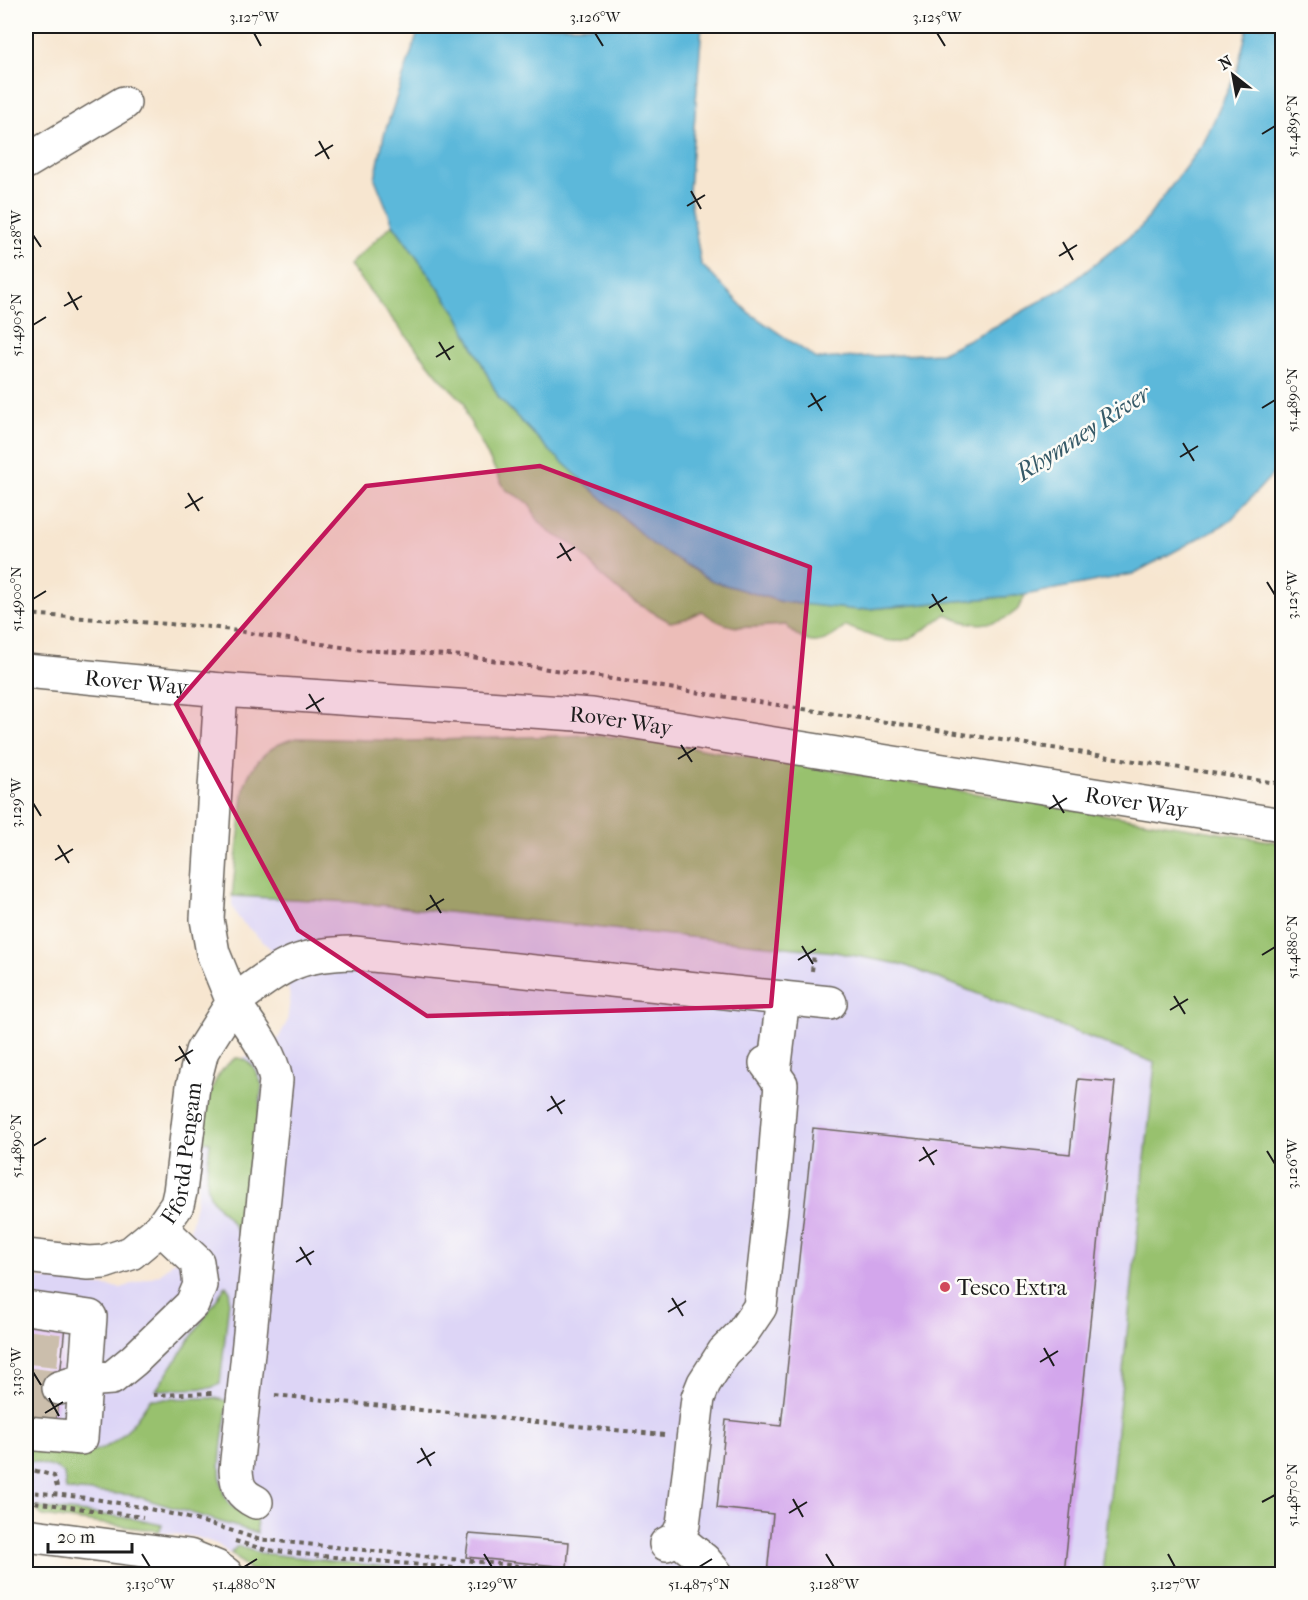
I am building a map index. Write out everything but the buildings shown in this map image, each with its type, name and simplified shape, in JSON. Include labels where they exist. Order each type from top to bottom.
[{"type":"street","points":[[26,162],[124,103]]},
{"type":"street","name":"Rover Way","points":[[26,671],[221,690],[592,715],[1282,825]]},
{"type":"street","points":[[221,690],[207,919],[213,953],[233,1002],[265,1048],[276,1080],[236,1470],[237,1486],[244,1496],[256,1502]]},
{"type":"street","points":[[233,1002],[289,963],[320,953],[354,953],[830,1002]]},
{"type":"street","points":[[716,1575],[704,1560],[671,1541],[683,1525],[698,1398],[704,1383],[724,1352],[741,1335],[760,1307],[772,1200],[781,1084],[770,1067],[783,998]]},
{"type":"street","name":"Ffordd Pengam","points":[[26,1256],[88,1263],[104,1262],[130,1253],[161,1228],[177,1205],[193,1086],[202,1051],[233,1002]]},
{"type":"street","points":[[68,1376],[112,1378],[192,1304],[200,1285],[197,1262],[161,1228]]},
{"type":"street","points":[[26,1308],[90,1317],[68,1376],[81,1438],[26,1432]]},
{"type":"street","points":[[26,1535],[189,1556],[216,1567],[226,1575]]},
{"type":"path","points":[[26,614],[211,627],[361,650],[465,656],[1282,784]]},
{"type":"path","points":[[153,1395],[224,1392]]},
{"type":"path","points":[[270,1394],[666,1436]]},
{"type":"path","points":[[26,1468],[54,1476],[57,1487]]},
{"type":"path","points":[[26,1492],[129,1504],[206,1522],[257,1539],[597,1575]]},
{"type":"path","points":[[26,1501],[152,1518]]},
{"type":"path","points":[[225,1537],[267,1550],[519,1575]]},
{"type":"highlighted area","points":[[540,466],[810,567],[787,805],[771,1006],[427,1016],[298,930],[176,704],[366,486]]},
{"type":"shaded area","points":[[232,896],[351,902],[835,952],[904,965],[1155,1063],[1102,1574],[288,1574],[251,1571],[217,1544],[196,1537],[42,1516],[26,1498],[26,1277],[121,1288],[160,1274],[176,1259],[188,1240],[196,1203],[203,1124],[217,1079],[231,1061],[256,1055],[269,1047],[278,1039],[287,1022],[290,999],[286,970],[277,955],[239,919],[232,906]]},
{"type":"green space","points":[[393,224],[457,314],[499,398],[549,450],[857,610],[1025,595],[1020,606],[1008,617],[991,623],[972,623],[946,614],[918,634],[898,641],[877,638],[846,626],[830,638],[815,642],[801,638],[786,625],[733,626],[713,619],[702,611],[685,619],[670,622],[633,601],[606,580],[575,546],[549,532],[537,519],[529,503],[505,489],[466,414],[465,403],[440,378],[349,265]]},
{"type":"green space","points":[[590,735],[645,740],[1282,843],[1282,1574],[1102,1574],[1155,1063],[904,965],[835,952],[351,902],[232,896],[247,778],[263,756],[286,741],[296,738],[410,741]]},
{"type":"green space","points":[[236,1058],[250,1063],[262,1085],[246,1237],[241,1238],[209,1193],[207,1178],[210,1142],[202,1141],[207,1106],[214,1084],[219,1074]]},
{"type":"green space","points":[[226,1285],[230,1291],[220,1384],[210,1388],[156,1390]]},
{"type":"green space","points":[[215,1398],[228,1401],[220,1470],[224,1495],[236,1509],[256,1515],[257,1533],[132,1495],[66,1490],[64,1474],[56,1468],[26,1460],[26,1446],[70,1451],[99,1450],[123,1435],[150,1399]]},
{"type":"green space","points":[[34,1507],[130,1518],[162,1525],[159,1531],[42,1516]]},
{"type":"green space","points":[[237,1546],[260,1553],[451,1574],[288,1574],[251,1571],[231,1553]]},
{"type":"water","name":"Rhymney River","points":[[420,26],[702,26],[689,191],[701,264],[748,312],[817,359],[941,353],[1004,322],[1070,284],[1141,227],[1204,142],[1237,70],[1248,26],[1282,26],[1282,464],[1229,522],[1133,574],[1025,595],[857,610],[782,602],[712,581],[652,544],[549,450],[499,398],[457,314],[393,224],[375,179],[384,135]]},
{"type":"tunnel","points":[[26,1347],[62,1351]]},
{"type":"tunnel","points":[[26,1384],[59,1388]]},
{"type":"tunnel","points":[[26,1416],[56,1419]]},
{"type":"place","name":"Tesco Extra","points":[[945,1287]]}]
